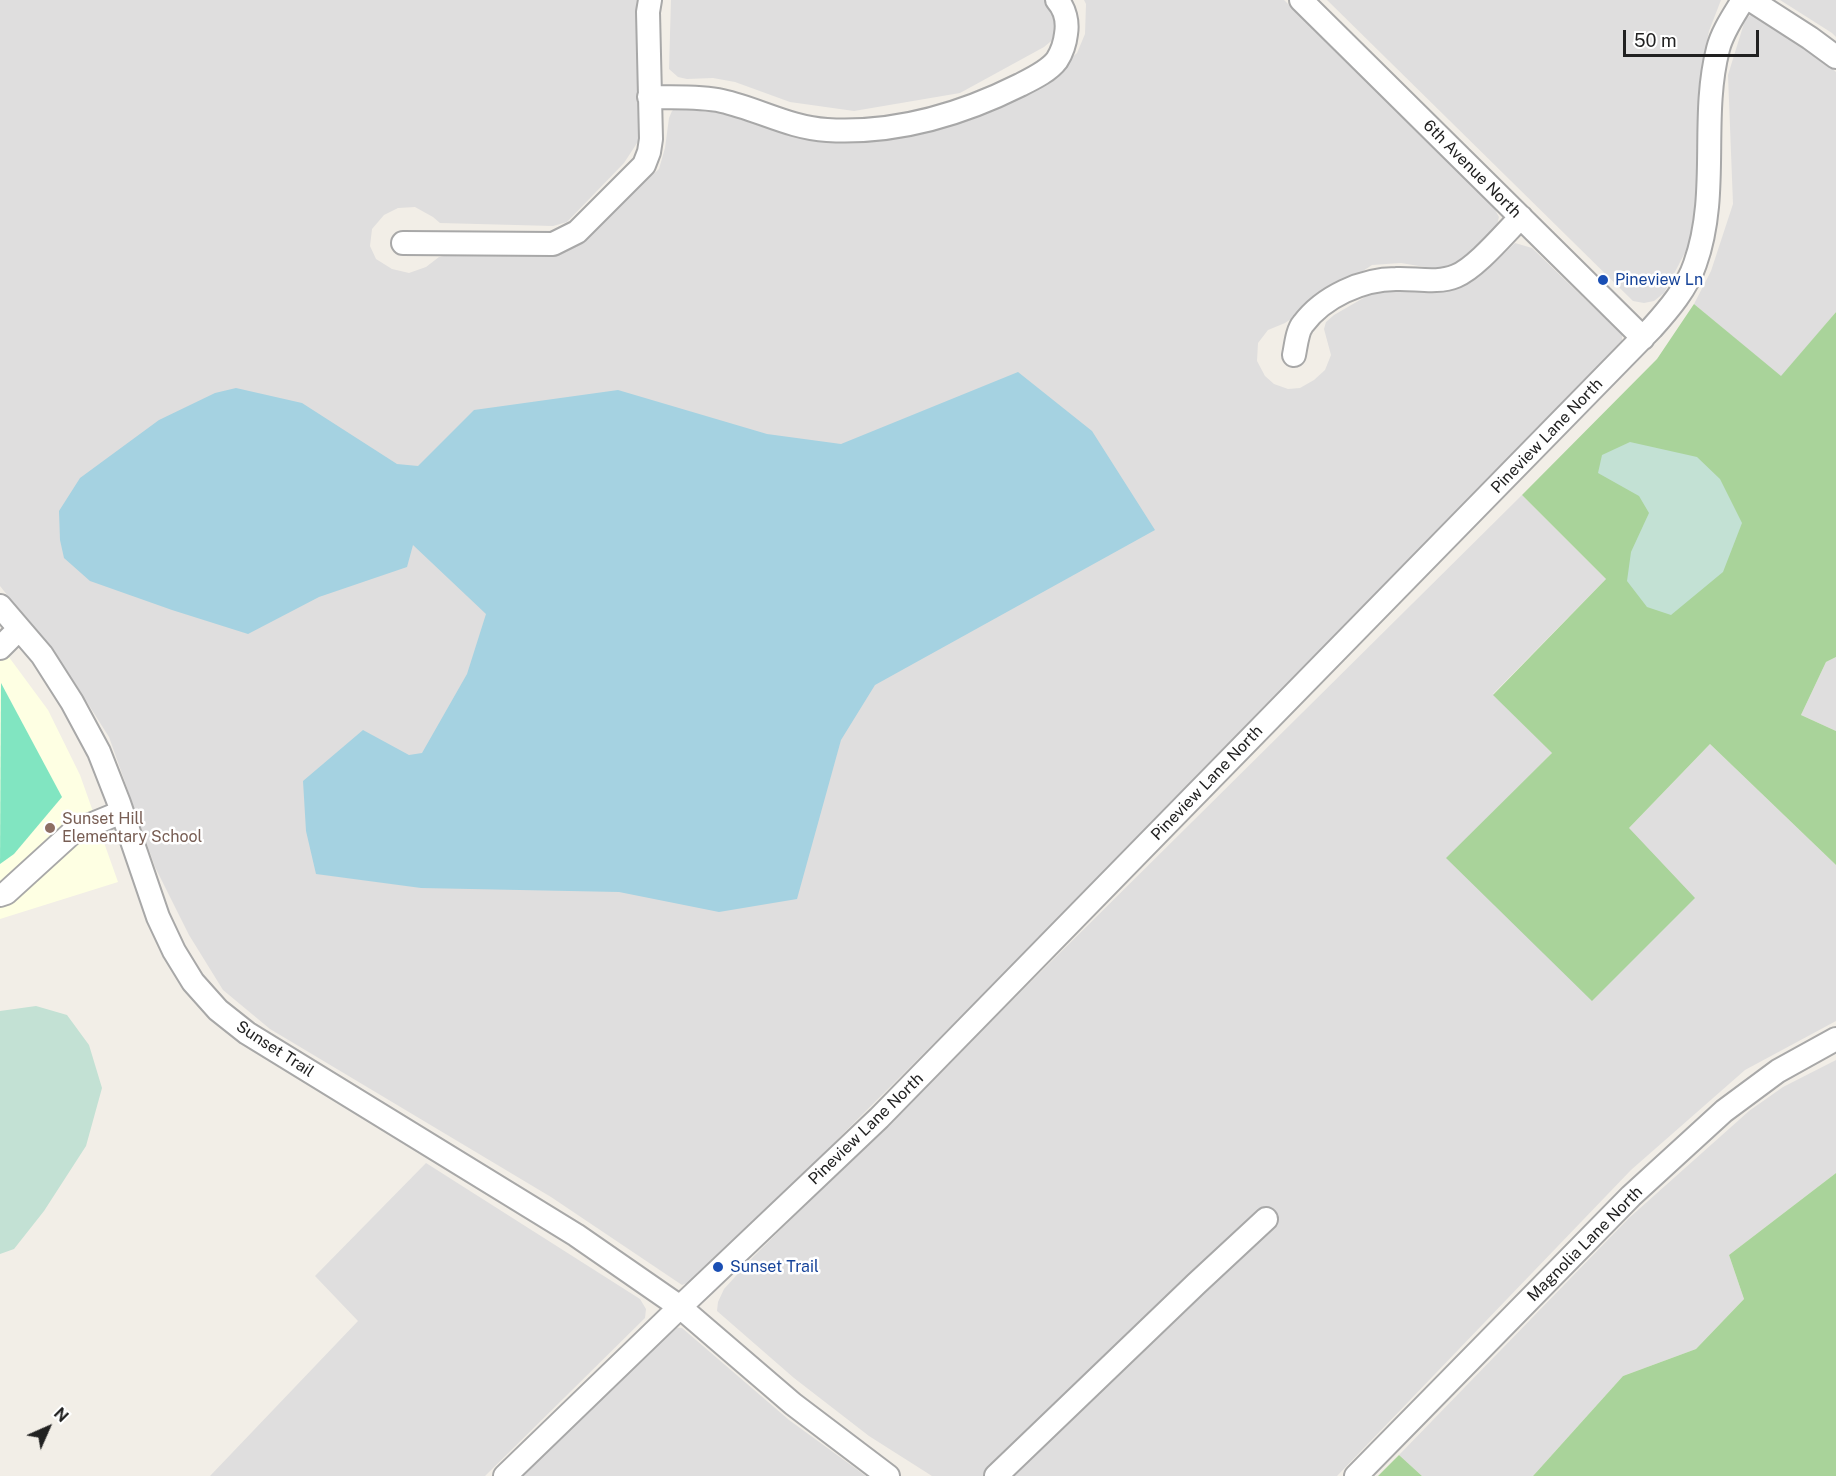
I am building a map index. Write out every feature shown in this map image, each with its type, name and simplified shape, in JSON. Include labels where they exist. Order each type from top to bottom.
[{"type":"street","points":[[403,243],[553,244],[577,232],[644,165],[649,152],[651,139],[648,12],[650,0]]},
{"type":"street","points":[[649,97],[722,101],[784,122],[825,130],[864,130],[912,124],[959,112],[1002,94],[1042,73],[1056,61],[1065,43],[1067,24],[1057,0]]},
{"type":"street","name":"6th Avenue North","points":[[1301,0],[1643,338]]},
{"type":"street","name":"Pineview Lane North","points":[[506,1476],[879,1118],[1643,338],[1677,299],[1695,265],[1705,227],[1709,188],[1712,76],[1719,46],[1743,0]]},
{"type":"street","points":[[1751,0],[1836,57]]},
{"type":"street","points":[[1294,355],[1301,325],[1321,306],[1352,288],[1371,282],[1394,279],[1433,280],[1456,276],[1474,263],[1521,218]]},
{"type":"street","name":"Sunset Trail","points":[[0,606],[42,655],[72,702],[99,752],[123,812],[158,917],[174,951],[193,982],[218,1010],[247,1033],[576,1235],[680,1307],[793,1404],[888,1476]]},
{"type":"street","points":[[0,648],[19,629]]},
{"type":"street","points":[[0,895],[6,893],[73,832],[123,812]]},
{"type":"street","name":"Magnolia Lane North","points":[[1356,1476],[1639,1188],[1724,1111],[1778,1071],[1836,1039]]},
{"type":"street","points":[[996,1476],[1266,1219]]},
{"type":"shaded area","points":[[0,0],[643,0],[646,56],[639,140],[624,163],[567,222],[553,226],[440,223],[415,207],[398,208],[384,215],[372,229],[370,246],[376,259],[392,269],[409,273],[426,267],[439,257],[456,253],[564,251],[574,245],[659,169],[665,148],[669,118],[678,105],[726,102],[815,134],[1040,85],[1077,53],[1085,34],[1086,4],[1084,0],[1284,0],[1494,208],[1499,217],[1497,225],[1462,262],[1449,269],[1401,263],[1372,265],[1285,323],[1268,330],[1258,343],[1257,361],[1265,376],[1274,384],[1288,389],[1300,388],[1325,370],[1331,355],[1324,329],[1326,322],[1334,315],[1372,293],[1407,290],[1435,292],[1461,287],[1481,275],[1515,243],[1532,248],[1622,335],[1622,341],[1618,355],[1069,909],[696,1280],[682,1285],[551,1197],[270,1029],[223,990],[189,935],[155,867],[109,737],[64,666],[0,586]]},
{"type":"shaded area","points":[[671,0],[1055,0],[1056,37],[1044,47],[960,93],[854,111],[790,102],[735,82],[713,78],[678,77],[669,69]]},
{"type":"shaded area","points":[[1327,0],[1721,0],[1709,31],[1702,67],[1698,133],[1698,207],[1691,241],[1664,293],[1654,301],[1644,303],[1633,301]]},
{"type":"shaded area","points":[[1780,0],[1836,0],[1836,37],[1832,33]]},
{"type":"shaded area","points":[[1751,14],[1762,16],[1814,51],[1836,72],[1836,312],[1781,377],[1694,304],[1711,271],[1733,204],[1728,75],[1745,20]]},
{"type":"shaded area","points":[[1630,442],[1697,457],[1720,479],[1742,523],[1723,572],[1671,615],[1647,607],[1627,581],[1631,552],[1649,513],[1639,496],[1598,473],[1602,455]]},
{"type":"shaded area","points":[[1522,495],[1606,579],[1493,694],[1552,753],[1447,858],[1629,828],[1710,744],[1836,865],[1836,1021],[1745,1070],[1631,1170],[1337,1476],[932,1476],[869,1436],[794,1378],[717,1311],[724,1289],[754,1256]]},
{"type":"shaded area","name":"Sunset Hill Elementary School","points":[[0,645],[48,710],[80,775],[118,882],[0,919]]},
{"type":"shaded area","points":[[1836,657],[1836,731],[1801,715],[1826,662]]},
{"type":"shaded area","points":[[36,1006],[67,1015],[89,1045],[102,1088],[86,1146],[44,1211],[14,1249],[0,1254],[0,1011]]},
{"type":"shaded area","points":[[1836,1060],[1836,1173],[1729,1255],[1744,1299],[1696,1349],[1623,1376],[1533,1476],[1422,1476],[1399,1455],[1629,1218],[1749,1111],[1783,1087]]},
{"type":"shaded area","points":[[426,1163],[640,1299],[646,1309],[645,1318],[485,1476],[210,1476],[358,1321],[315,1276]]},
{"type":"shaded area","points":[[671,1327],[682,1328],[789,1420],[866,1476],[515,1476]]},
{"type":"green space","points":[[1694,304],[1781,376],[1836,312],[1836,657],[1826,662],[1801,715],[1836,731],[1836,865],[1710,744],[1629,828],[1695,898],[1592,1001],[1446,858],[1552,753],[1493,695],[1606,579],[1522,495],[1657,359]]},
{"type":"green space","points":[[1,683],[62,797],[14,854],[0,864]]},
{"type":"green space","points":[[1836,1173],[1836,1476],[1533,1476],[1623,1376],[1696,1349],[1744,1299],[1729,1255]]},
{"type":"green space","points":[[1399,1455],[1422,1476],[1378,1476]]},
{"type":"water","points":[[1018,372],[1092,431],[1155,530],[875,685],[841,740],[797,899],[719,912],[619,892],[421,888],[316,874],[306,831],[303,781],[363,730],[409,755],[422,753],[467,674],[486,614],[413,545],[407,567],[319,597],[248,634],[90,581],[64,558],[60,540],[59,511],[80,478],[159,420],[215,393],[236,388],[302,403],[397,464],[418,466],[474,410],[618,390],[767,434],[841,444]]},
{"type":"place","name":"Pineview Ln","points":[[1603,280]]},
{"type":"place","name":"Sunset Hill Elementary School","points":[[50,828]]},
{"type":"place","name":"Sunset Trail","points":[[718,1267]]}]
